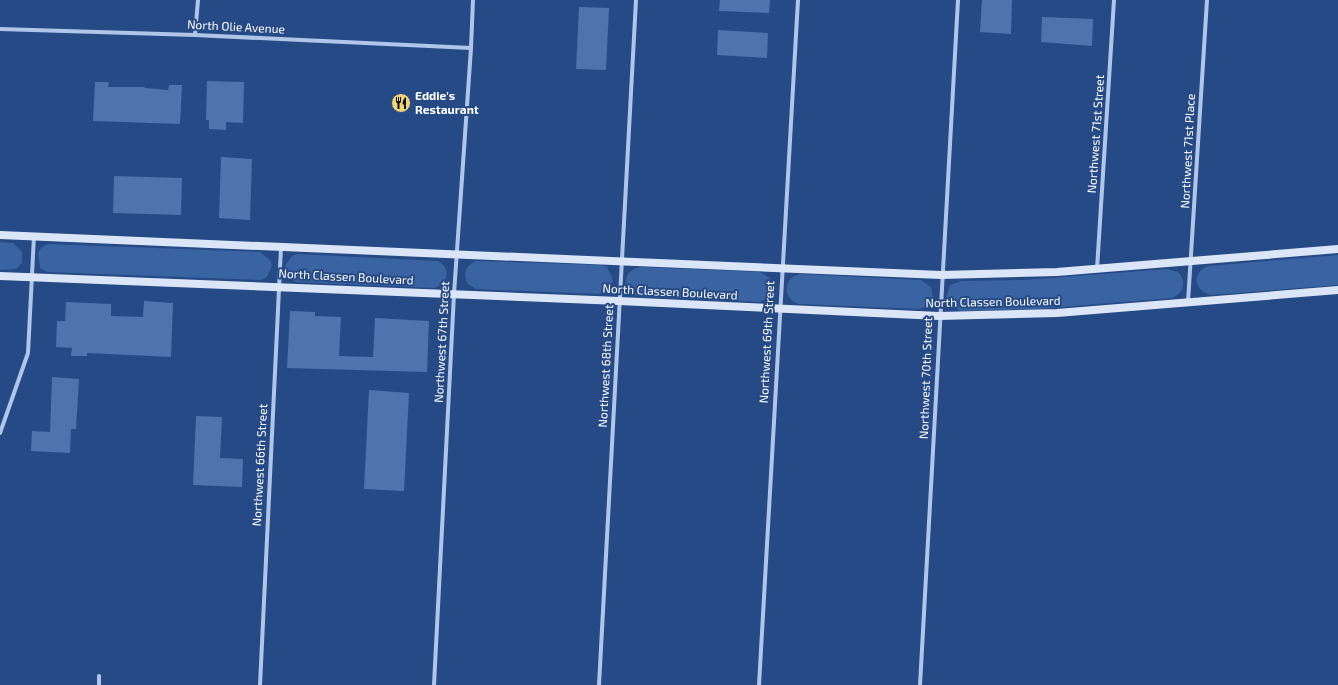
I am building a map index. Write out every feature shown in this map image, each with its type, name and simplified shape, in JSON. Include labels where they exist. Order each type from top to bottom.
[{"type":"street","points":[[196,35],[198,0]]},
{"type":"street","name":"Northwest 67th Street","points":[[434,685],[454,294],[473,0]]},
{"type":"street","name":"Northwest 68th Street","points":[[598,685],[636,0]]},
{"type":"street","name":"Northwest 69th Street","points":[[759,685],[779,309],[798,0]]},
{"type":"street","name":"Northwest 70th Street","points":[[920,685],[940,344],[939,316],[941,275],[958,0]]},
{"type":"street","name":"Northwest 71st Street","points":[[1097,269],[1114,0]]},
{"type":"street","name":"Northwest 71st Place","points":[[1188,302],[1192,261],[1207,0]]},
{"type":"street","name":"North Olie Avenue","points":[[0,29],[196,35],[471,48]]},
{"type":"street","points":[[0,235],[457,253],[941,275],[1015,274],[1097,269],[1338,249]]},
{"type":"street","points":[[0,433],[28,353],[34,236]]},
{"type":"street","name":"Northwest 66th Street","points":[[260,685],[280,246]]},
{"type":"street","name":"North Classen Boulevard","points":[[0,276],[278,286],[939,316],[1056,313],[1338,290]]},
{"type":"street","points":[[99,676],[99,685]]},
{"type":"shaded area","points":[[0,242],[13,243],[22,252],[22,263],[16,269],[0,270]]},
{"type":"shaded area","points":[[47,244],[260,252],[270,260],[272,266],[267,277],[260,280],[47,272],[40,268],[38,253],[41,248]]},
{"type":"shaded area","points":[[298,254],[438,261],[447,272],[445,280],[439,286],[434,288],[296,282],[288,277],[285,266],[292,256]]},
{"type":"shaded area","points":[[1338,255],[1338,285],[1211,295],[1201,290],[1197,282],[1199,273],[1208,266]]},
{"type":"shaded area","points":[[476,261],[601,265],[607,267],[613,282],[607,291],[599,294],[476,289],[468,284],[465,274],[467,268]]},
{"type":"shaded area","points":[[640,267],[760,272],[771,279],[773,288],[770,297],[760,302],[636,296],[627,288],[626,280],[630,272]]},
{"type":"shaded area","points":[[1168,269],[1178,272],[1183,279],[1182,290],[1172,298],[1037,309],[961,311],[952,307],[946,298],[950,285],[961,281],[1023,280]]},
{"type":"shaded area","points":[[800,274],[921,280],[931,287],[933,297],[928,306],[919,309],[799,304],[791,300],[787,293],[787,285],[792,277]]},
{"type":"building","points":[[720,0],[770,0],[769,13],[719,11]]},
{"type":"building","points":[[982,0],[1012,0],[1011,34],[980,32]]},
{"type":"building","points":[[579,7],[609,8],[606,70],[576,69]]},
{"type":"building","points":[[1042,17],[1093,19],[1092,46],[1041,42]]},
{"type":"building","points":[[718,30],[768,33],[767,58],[717,55]]},
{"type":"building","points":[[207,81],[244,82],[243,123],[226,122],[226,130],[209,129],[209,120],[206,120]]},
{"type":"building","points":[[95,82],[109,82],[108,87],[144,87],[168,90],[169,85],[182,85],[180,124],[93,121]]},
{"type":"building","points":[[221,157],[252,159],[250,220],[219,218]]},
{"type":"building","points":[[114,176],[182,178],[181,215],[113,213]]},
{"type":"building","points":[[144,301],[173,303],[171,357],[87,353],[87,356],[71,356],[72,348],[56,347],[57,321],[65,321],[66,302],[111,304],[111,316],[143,317]]},
{"type":"building","points":[[290,311],[315,312],[315,316],[341,317],[339,356],[373,357],[375,318],[429,321],[427,372],[287,368]]},
{"type":"building","points":[[52,377],[79,379],[76,429],[71,429],[70,453],[31,451],[32,431],[50,432]]},
{"type":"building","points":[[369,390],[409,393],[404,491],[364,489]]},
{"type":"building","points":[[196,416],[222,417],[220,458],[243,459],[242,487],[193,485]]},
{"type":"place","name":"Eddie's Restaurant","points":[[401,103]]}]
